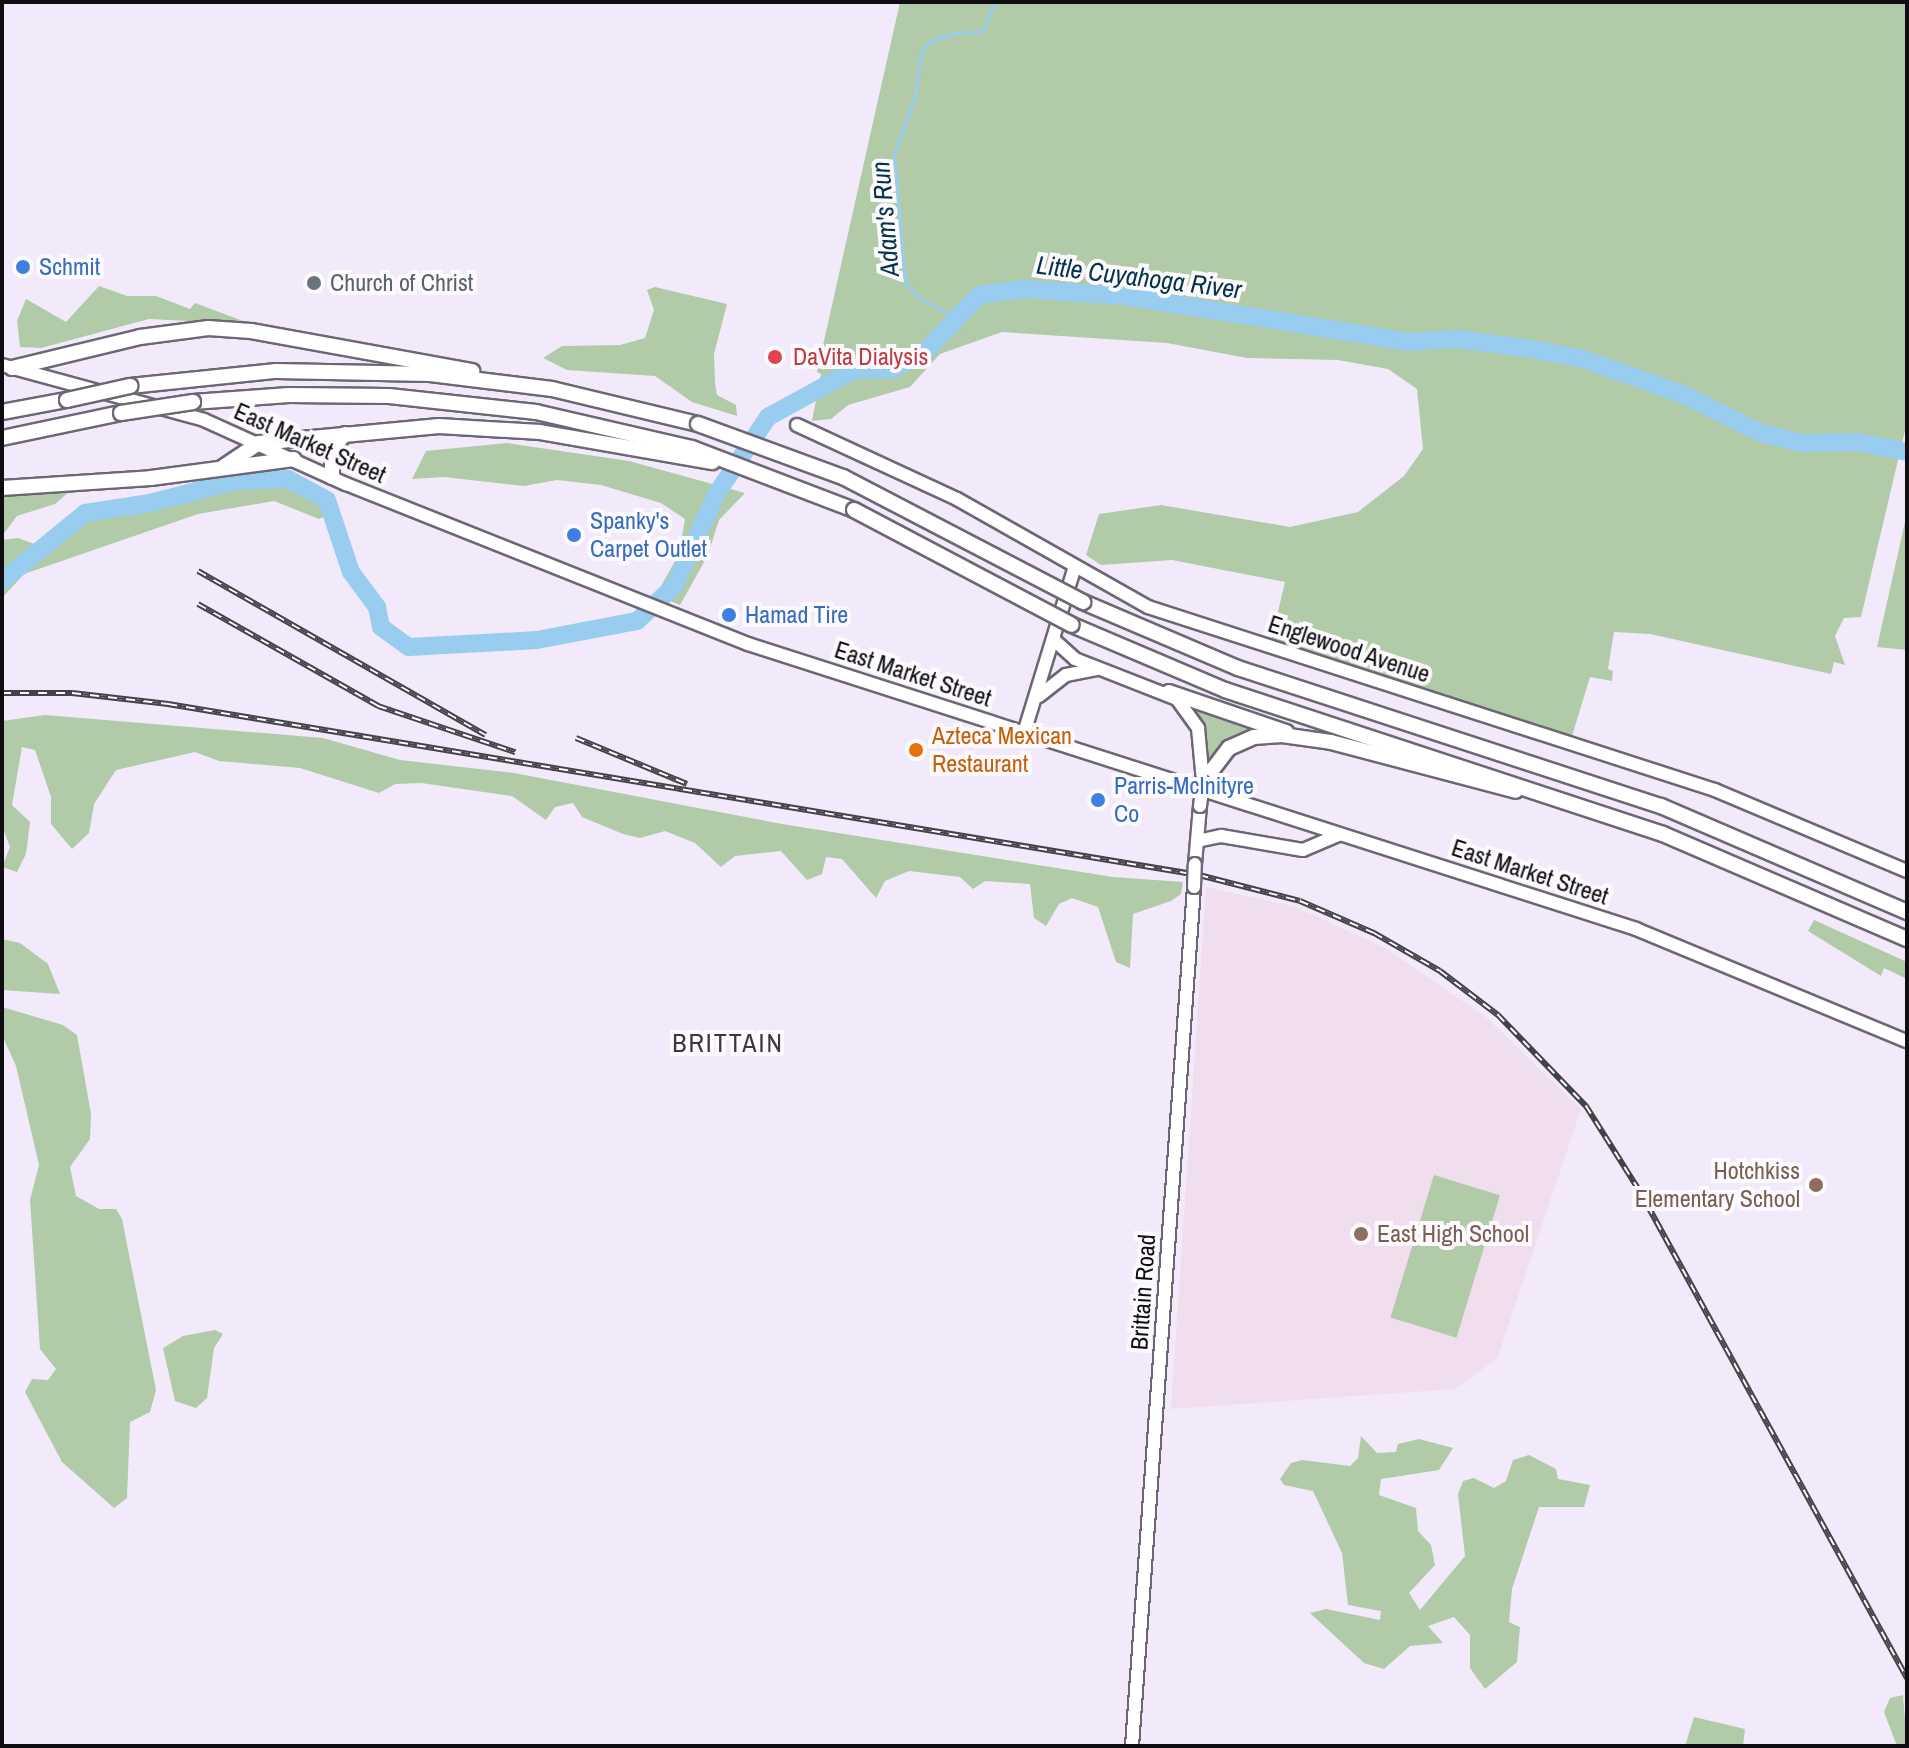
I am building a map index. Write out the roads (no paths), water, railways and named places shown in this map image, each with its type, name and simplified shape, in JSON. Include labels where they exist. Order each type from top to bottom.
[{"type":"highway","points":[[5,368],[153,335],[208,328],[417,359],[510,383],[603,399],[698,424],[843,477],[1083,602],[1206,657],[1578,776],[1822,873],[1907,912]]},
{"type":"highway","points":[[2,412],[130,386],[327,369],[510,383]]},
{"type":"highway","points":[[2,438],[121,413],[193,402],[289,395],[423,398],[572,418],[759,470],[877,521],[1072,625],[1225,690],[1614,815],[1817,898],[1907,939]]},
{"type":"highway","points":[[223,467],[259,443],[439,426],[506,429],[690,453]]},
{"type":"highway","points":[[332,477],[332,449],[345,434]]},
{"type":"highway","points":[[2,488],[151,478],[294,459]]},
{"type":"highway","points":[[1169,692],[1301,737],[1614,815]]},
{"type":"highway","points":[[1203,782],[1220,756],[1238,743],[1261,736],[1301,737]]},
{"type":"main road","name":"East Market Street","points":[[5,368],[181,413],[667,613],[1024,733],[1670,941],[1907,1041]]},
{"type":"main road","name":"Englewood Avenue","points":[[797,425],[957,499],[1074,569],[1148,607],[1715,790],[1907,871]]},
{"type":"main road","points":[[1024,733],[1074,569]]},
{"type":"main road","points":[[1054,640],[1069,655],[1101,670],[1169,692]]},
{"type":"main road","points":[[1034,702],[1066,675],[1101,670]]},
{"type":"main road","name":"Brittain Road","points":[[1132,1746],[1203,782],[1198,728],[1169,692]]},
{"type":"main road","points":[[1197,841],[1221,836],[1303,850],[1339,835]]},
{"type":"waterway","name":"Adam's Run","points":[[954,317],[918,297],[905,282],[894,154],[915,96],[921,52],[929,42],[954,33],[983,31],[994,2]]},
{"type":"waterway","name":"Little Cuyahoga River","points":[[2,581],[85,513],[150,503],[235,481],[288,479],[327,500],[351,572],[377,607],[381,627],[409,647],[537,640],[637,621],[674,586],[717,493],[768,417],[854,370],[893,369],[924,353],[979,295],[1022,289],[1125,296],[1408,342],[1456,339],[1526,348],[1583,359],[1682,394],[1761,433],[1802,443],[1858,442],[1907,452]]},
{"type":"railway","points":[[198,571],[485,735]]},
{"type":"railway","points":[[198,604],[378,706],[515,752]]},
{"type":"railway","points":[[2,693],[72,693],[168,704],[1199,875],[1300,901],[1374,933],[1440,971],[1498,1015],[1586,1106],[1639,1190],[1907,1678]]},
{"type":"railway","points":[[576,738],[687,784]]},
{"type":"place","name":"Schmit","points":[[23,267]]},
{"type":"place","name":"Church of Christ","points":[[314,283]]},
{"type":"place","name":"DaVita Dialysis","points":[[775,357]]},
{"type":"place","name":"Spanky's Carpet Outlet","points":[[574,535]]},
{"type":"place","name":"Hamad Tire","points":[[729,615]]},
{"type":"place","name":"Azteca Mexican Restaurant","points":[[916,750]]},
{"type":"place","name":"Parris-McInityre Co","points":[[1098,800]]},
{"type":"place","name":"Hotchkiss Elementary School","points":[[1816,1185]]},
{"type":"place","name":"East High School","points":[[1361,1234]]},
{"type":"district","name":"BRITTAIN","points":[[728,1043]]}]
